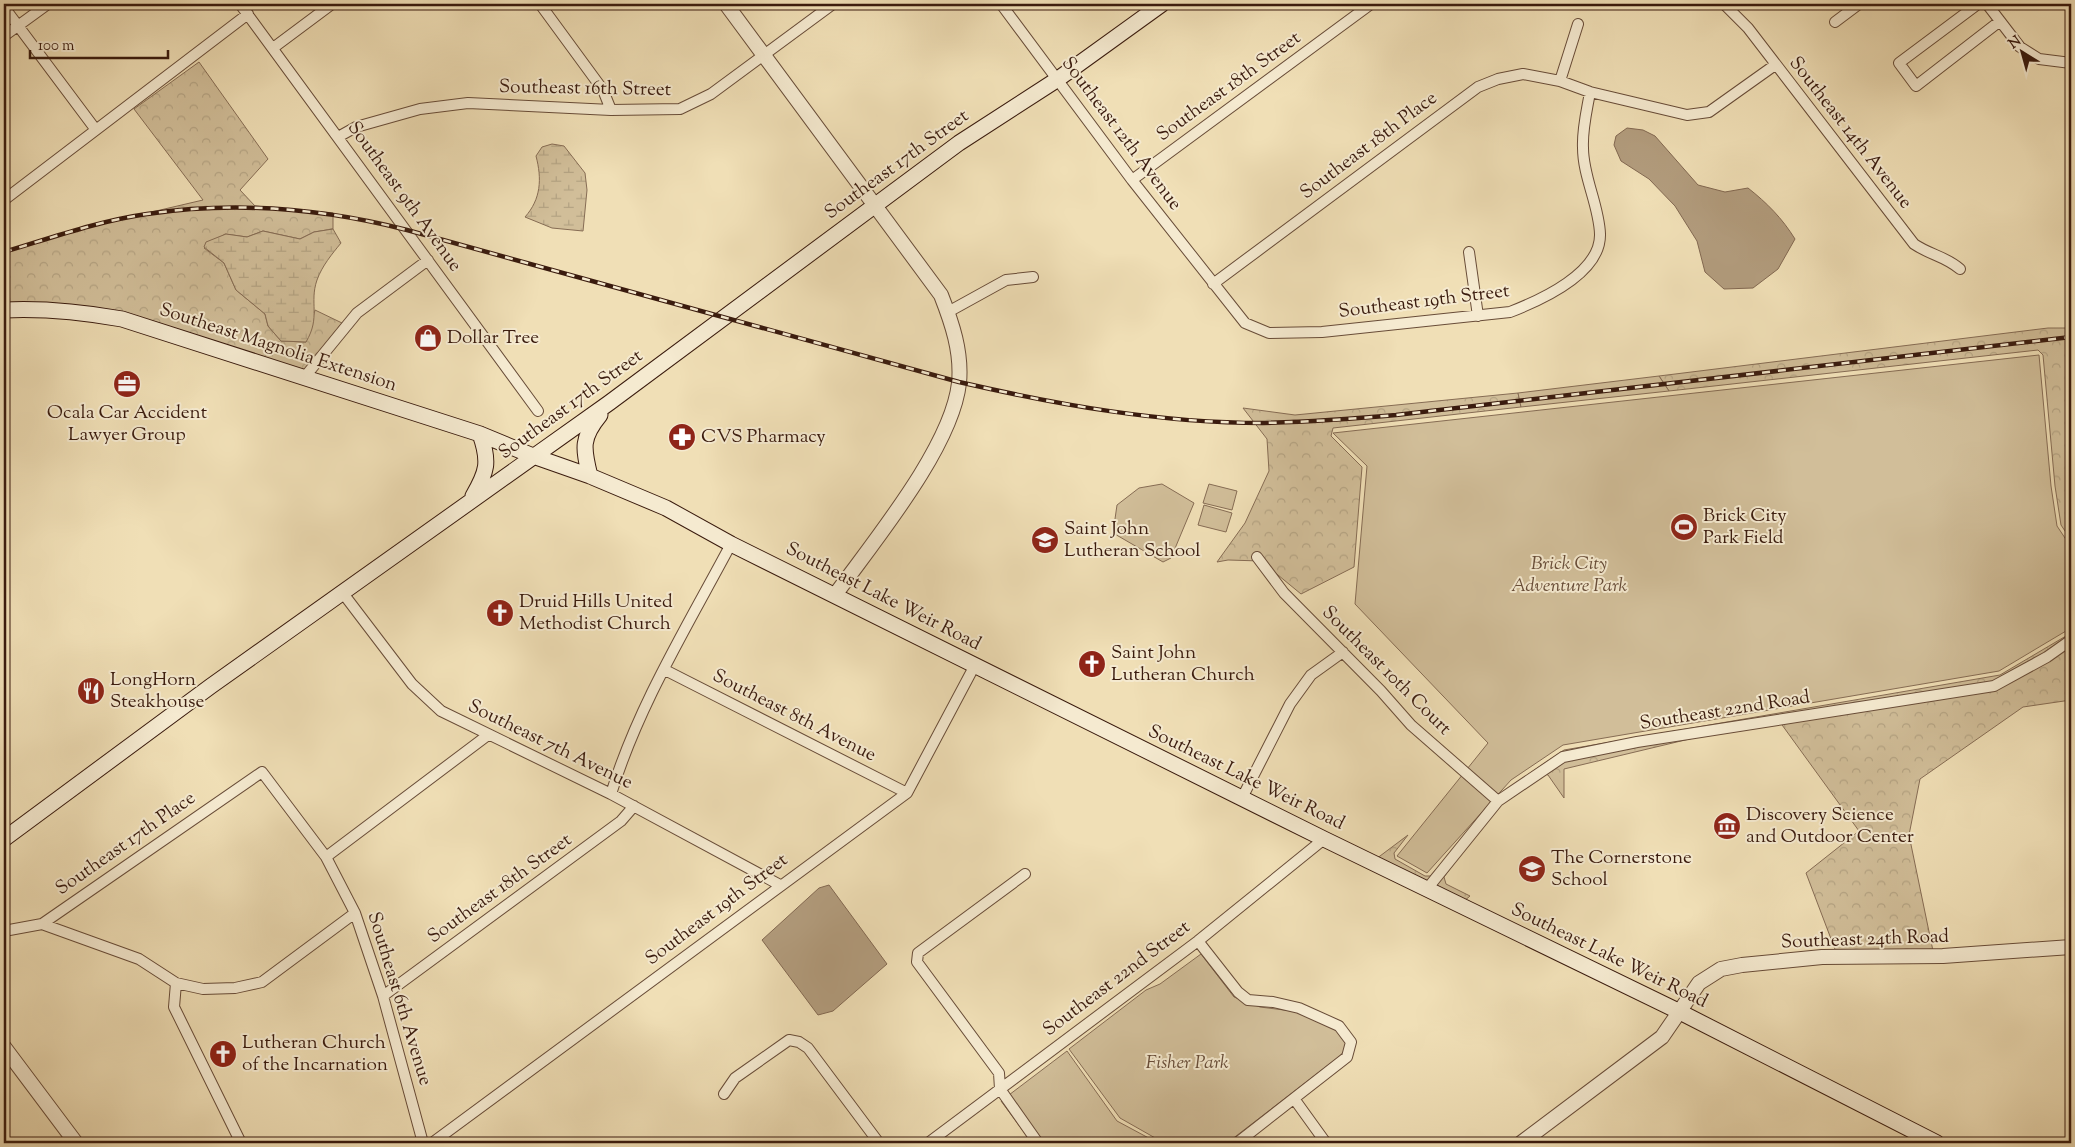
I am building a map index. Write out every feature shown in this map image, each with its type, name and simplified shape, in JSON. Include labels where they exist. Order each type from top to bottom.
[{"type":"main road","name":"Southeast 17th Street","points":[[4,839],[102,765],[342,592],[609,403],[959,143],[1058,79],[1162,4]]},
{"type":"main road","name":"Southeast Magnolia Extension","points":[[4,310],[31,309],[84,312],[122,319],[303,379],[480,434],[533,456]]},
{"type":"main road","points":[[590,476],[584,447],[585,436],[609,403]]},
{"type":"main road","points":[[470,501],[483,479],[487,466],[486,451],[480,434]]},
{"type":"main road","name":"Southeast Lake Weir Road","points":[[533,456],[590,476],[666,508],[731,544],[835,594],[1324,839],[1680,1012],[1937,1143]]},
{"type":"street","points":[[4,36],[48,4]]},
{"type":"street","name":"Southeast 9th Avenue","points":[[240,4],[538,411]]},
{"type":"street","points":[[273,48],[332,4]]},
{"type":"street","points":[[540,4],[603,90],[611,110]]},
{"type":"street","points":[[726,4],[941,294],[956,333],[959,382],[953,412],[913,485],[835,594]]},
{"type":"street","name":"Southeast 16th Street","points":[[338,137],[356,127],[420,109],[468,104],[611,110],[680,109],[711,94],[833,4]]},
{"type":"street","name":"Southeast 12th Avenue","points":[[1002,4],[1132,180],[1213,284]]},
{"type":"street","name":"Southeast 18th Street","points":[[1132,180],[1371,4]]},
{"type":"street","name":"Southeast 14th Avenue","points":[[1724,4],[1748,28],[1914,244],[1926,253],[1949,259],[1960,269]]},
{"type":"street","points":[[1978,4],[1899,63],[1916,86],[2000,21]]},
{"type":"street","points":[[1988,4],[2020,47],[2039,59],[2071,63]]},
{"type":"street","points":[[1835,22],[1856,5]]},
{"type":"street","points":[[4,7],[96,130]]},
{"type":"street","points":[[4,200],[248,14]]},
{"type":"street","points":[[1560,82],[1578,24]]},
{"type":"street","name":"Southeast 18th Place","points":[[1213,284],[1478,87],[1498,79],[1523,74],[1687,115],[1709,112],[1776,65]]},
{"type":"street","name":"Southeast 19th Street","points":[[1213,284],[1245,323],[1270,333],[1322,332],[1478,316],[1510,312],[1538,302],[1582,272],[1596,255],[1600,235],[1583,150],[1584,123],[1590,92]]},
{"type":"street","points":[[1469,252],[1478,316]]},
{"type":"street","points":[[303,379],[357,313],[428,260]]},
{"type":"street","points":[[948,312],[1006,280],[1033,277]]},
{"type":"street","points":[[611,794],[623,754],[731,544]]},
{"type":"street","name":"Southeast 10th Court","points":[[1256,558],[1284,592],[1411,725],[1498,801]]},
{"type":"street","name":"Southeast 7th Avenue","points":[[342,592],[412,684],[441,711],[611,794],[780,885]]},
{"type":"street","name":"Southeast 22nd Road","points":[[1427,889],[1498,801],[1563,757],[1637,742],[1994,686],[2071,640]]},
{"type":"street","points":[[1242,798],[1290,704],[1311,674],[1343,652]]},
{"type":"street","name":"Southeast 19th Street","points":[[432,1143],[907,793],[975,665]]},
{"type":"street","name":"Southeast 8th Avenue","points":[[665,670],[907,793]]},
{"type":"street","points":[[326,856],[488,735]]},
{"type":"street","name":"Southeast 6th Avenue","points":[[262,772],[326,856],[355,913],[383,996],[423,1143]]},
{"type":"street","name":"Southeast 17th Place","points":[[4,931],[42,924],[262,772]]},
{"type":"street","name":"Southeast 18th Street","points":[[383,996],[621,821],[634,806]]},
{"type":"street","name":"Southeast 22nd Street","points":[[928,1143],[1198,941],[1324,839]]},
{"type":"street","points":[[1025,874],[918,953],[916,962],[999,1074],[1000,1089],[1038,1143]]},
{"type":"street","points":[[42,924],[139,959],[176,984],[203,989],[219,989],[235,988],[262,982],[355,913]]},
{"type":"street","points":[[1198,941],[1238,992],[1248,1000],[1273,1002],[1299,1008],[1339,1026],[1351,1042],[1347,1057],[1295,1100],[1236,1143]]},
{"type":"street","name":"Southeast 24th Road","points":[[1521,1143],[1662,1037],[1699,983],[1721,969],[1822,957],[1943,956],[2071,947]]},
{"type":"street","points":[[176,984],[174,1007],[241,1143]]},
{"type":"street","points":[[724,1094],[735,1078],[789,1040],[799,1042],[808,1048],[879,1143]]},
{"type":"street","points":[[4,1047],[76,1143]]},
{"type":"street","points":[[1295,1100],[1326,1143]]},
{"type":"green space","points":[[199,62],[268,159],[240,190],[255,206],[333,213],[333,229],[314,232],[300,239],[263,231],[247,237],[225,234],[204,248],[224,263],[236,290],[265,314],[268,326],[281,341],[306,342],[315,310],[342,323],[303,371],[122,314],[4,305],[4,252],[79,229],[203,200],[134,109]]},
{"type":"green space","points":[[552,144],[564,146],[585,173],[587,190],[583,231],[552,228],[525,217],[534,203],[539,188],[536,156],[542,147]]},
{"type":"green space","points":[[333,229],[341,243],[324,265],[317,280],[314,296],[313,325],[306,342],[281,341],[268,326],[265,314],[236,290],[224,263],[204,247],[206,242],[226,234],[247,237],[263,231],[300,239],[314,232]]},
{"type":"green space","points":[[2048,328],[2071,328],[2071,540],[2061,525],[2055,486],[2043,355],[2038,350],[1669,391],[1659,376]]},
{"type":"green space","name":"Brick City Adventure Park","points":[[2039,355],[2051,486],[2057,526],[2071,547],[2071,628],[1999,671],[1563,745],[1511,780],[1427,873],[1397,856],[1488,743],[1355,604],[1367,466],[1333,433]]},
{"type":"green space","points":[[1659,376],[1669,391],[1521,407],[1518,393]]},
{"type":"green space","points":[[1518,393],[1521,407],[1333,428],[1331,436],[1362,467],[1354,567],[1301,594],[1261,561],[1228,560],[1217,562],[1245,523],[1269,471],[1267,439],[1243,408],[1295,415]]},
{"type":"green space","points":[[1162,484],[1194,503],[1171,558],[1163,562],[1113,533],[1117,505],[1139,488]]},
{"type":"green space","points":[[1209,484],[1237,491],[1232,510],[1203,503]]},
{"type":"green space","points":[[1204,505],[1232,513],[1226,532],[1198,525]]},
{"type":"green space","points":[[2071,633],[2071,700],[2023,707],[1920,779],[1909,835],[1933,951],[1836,952],[1806,873],[1859,831],[1777,718],[1564,769],[1564,798],[1548,775],[1542,773],[1510,795],[1486,820],[1444,877],[1446,884],[1470,896],[1463,902],[1376,859],[1408,835],[1394,853],[1395,859],[1425,876],[1430,876],[1514,784],[1564,750],[2000,675]]},
{"type":"green space","name":"Fisher Park","points":[[1201,954],[1234,997],[1260,1007],[1300,1012],[1339,1032],[1345,1039],[1346,1048],[1340,1056],[1227,1143],[1164,1143],[1120,1118],[1069,1049],[1146,990],[1160,984]]},
{"type":"green space","points":[[1067,1051],[1117,1121],[1158,1143],[1032,1143],[1001,1101]]},
{"type":"shaded area","points":[[1627,128],[1643,130],[1655,136],[1698,185],[1725,192],[1748,188],[1762,199],[1774,211],[1795,239],[1778,269],[1753,288],[1724,289],[1705,272],[1697,241],[1675,206],[1649,179],[1621,161],[1614,145],[1616,136]]},
{"type":"shaded area","points":[[829,885],[887,964],[833,1011],[818,1015],[762,940],[819,888]]},
{"type":"railway","points":[[4,252],[93,225],[129,217],[180,210],[213,208],[278,209],[342,216],[407,230],[959,382],[1034,398],[1110,411],[1186,420],[1224,422],[1296,422],[1396,415],[2071,337]]},
{"type":"place","name":"Dollar Tree","points":[[428,338]]},
{"type":"place","name":"Ocala Car Accident Lawyer Group","points":[[127,384]]},
{"type":"place","name":"CVS Pharmacy","points":[[682,437]]},
{"type":"place","name":"Brick City Park Field","points":[[1684,527]]},
{"type":"place","name":"Saint John Lutheran School","points":[[1045,540]]},
{"type":"place","name":"Druid Hills United Methodist Church","points":[[500,613]]},
{"type":"place","name":"Saint John Lutheran Church","points":[[1092,664]]},
{"type":"place","name":"LongHorn Steakhouse","points":[[91,691]]},
{"type":"place","name":"Discovery Science and Outdoor Center","points":[[1727,826]]},
{"type":"place","name":"The Cornerstone School","points":[[1532,869]]},
{"type":"place","name":"Lutheran Church of the Incarnation","points":[[223,1054]]}]
